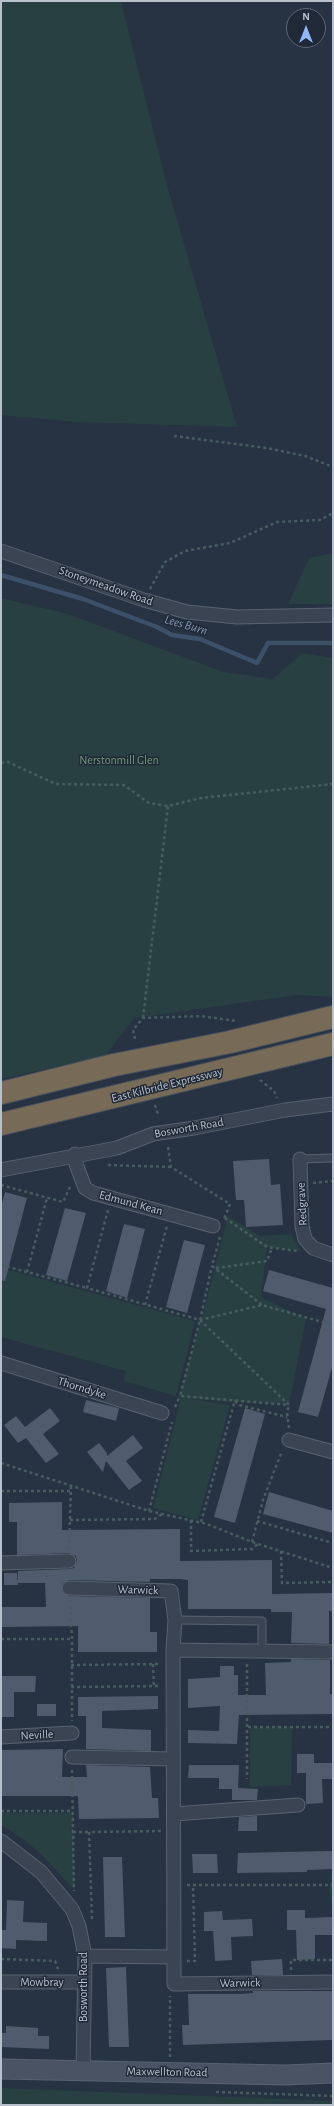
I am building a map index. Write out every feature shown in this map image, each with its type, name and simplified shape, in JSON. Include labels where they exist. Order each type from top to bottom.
[{"type":"highway","points":[[1,1093],[114,1065],[230,1042],[333,1017]]},
{"type":"highway","name":"East Kilbride Expressway","points":[[1,1124],[333,1044]]},
{"type":"street","name":"Stoneymeadow Road","points":[[1,551],[144,600],[187,612],[237,617],[333,615]]},
{"type":"street","name":"Bosworth Road","points":[[1,1170],[76,1163],[152,1134],[194,1128],[286,1110],[333,1104]]},
{"type":"street","name":"Redgrave","points":[[300,1159],[302,1226],[305,1239],[314,1248]]},
{"type":"street","name":"Edmund Kean","points":[[76,1163],[85,1188],[94,1193],[111,1196],[217,1227]]},
{"type":"street","points":[[314,1248],[333,1255]]},
{"type":"street","name":"Thorndyke","points":[[1,1363],[162,1414]]},
{"type":"street","points":[[288,1440],[333,1452]]},
{"type":"street","points":[[1,1563],[69,1561]]},
{"type":"street","name":"Warwick","points":[[69,1588],[171,1591],[175,1620],[174,1984],[333,1982]]},
{"type":"street","points":[[174,1650],[333,1652]]},
{"type":"street","name":"Neville","points":[[1,1737],[72,1734]]},
{"type":"street","points":[[72,1757],[174,1759]]},
{"type":"street","points":[[174,1814],[298,1805]]},
{"type":"street","name":"Bosworth Road","points":[[1,1841],[41,1872],[72,1909],[80,1933],[85,1956],[83,1982],[83,2070]]},
{"type":"street","points":[[85,1956],[174,1959]]},
{"type":"street","name":"Mowbray","points":[[1,1982],[83,1982]]},
{"type":"street","name":"Maxwellton Road","points":[[1,2069],[284,2075],[333,2073]]},
{"type":"lane","points":[[300,1159],[333,1158]]},
{"type":"lane","points":[[175,1620],[262,1621],[262,1651]]},
{"type":"path","points":[[174,436],[267,448],[305,456],[333,467]]},
{"type":"path","points":[[144,600],[165,562],[185,551],[230,543],[277,522],[320,520],[333,513]]},
{"type":"path","points":[[1,763],[8,762],[56,784],[124,784],[148,803],[168,806],[201,798],[333,784]]},
{"type":"path","points":[[136,1039],[133,1030],[143,1018],[168,806]]},
{"type":"path","points":[[143,1018],[201,1016],[240,1022]]},
{"type":"path","points":[[246,1065],[274,1092],[286,1110]]},
{"type":"path","points":[[168,1147],[171,1167]]},
{"type":"path","points":[[1,1185],[63,1202],[76,1163],[171,1167],[230,1204],[225,1218],[217,1227],[212,1266],[200,1320],[180,1396],[175,1407],[149,1511]]},
{"type":"path","points":[[301,1183],[333,1182]]},
{"type":"path","points":[[87,1288],[111,1196]]},
{"type":"path","points":[[27,1272],[47,1198]]},
{"type":"path","points":[[145,1306],[171,1214]]},
{"type":"path","points":[[225,1218],[267,1247],[301,1251],[314,1248]]},
{"type":"path","points":[[216,1268],[267,1261],[272,1248]]},
{"type":"path","points":[[1,1265],[200,1320],[262,1305]]},
{"type":"path","points":[[212,1266],[262,1305],[333,1326]]},
{"type":"path","points":[[200,1320],[289,1405]]},
{"type":"path","points":[[180,1396],[289,1405]]},
{"type":"path","points":[[235,1400],[239,1405],[287,1417]]},
{"type":"path","points":[[201,1522],[235,1400]]},
{"type":"path","points":[[252,1542],[263,1500],[288,1440],[289,1426],[287,1417],[289,1405]]},
{"type":"path","points":[[162,1414],[175,1407]]},
{"type":"path","points":[[1,1463],[149,1511],[201,1522],[252,1542],[333,1568]]},
{"type":"path","points":[[69,1561],[71,1486]]},
{"type":"path","points":[[1,1491],[71,1491]]},
{"type":"path","points":[[70,1520],[155,1519],[163,1514]]},
{"type":"path","points":[[191,1520],[190,1551],[252,1550],[258,1544]]},
{"type":"path","points":[[258,1521],[333,1543]]},
{"type":"path","points":[[281,1551],[282,1583],[333,1582]]},
{"type":"path","points":[[69,1588],[72,1639],[72,1734]]},
{"type":"path","points":[[1,1639],[72,1639]]},
{"type":"path","points":[[246,1651],[248,1727],[247,1779]]},
{"type":"path","points":[[153,1664],[154,1686]]},
{"type":"path","points":[[71,1665],[174,1664]]},
{"type":"path","points":[[71,1687],[174,1686]]},
{"type":"path","points":[[248,1727],[333,1727]]},
{"type":"path","points":[[72,1757],[74,1890],[72,1909]]},
{"type":"path","points":[[1,1811],[73,1811]]},
{"type":"path","points":[[73,1832],[174,1831]]},
{"type":"path","points":[[80,1933],[92,1926],[89,1832]]},
{"type":"path","points":[[175,1886],[333,1884]]},
{"type":"path","points":[[174,1959],[195,1961],[193,1886]]},
{"type":"path","points":[[1,1958],[55,1960],[55,1966],[60,1972]]},
{"type":"path","points":[[291,1983],[291,1960],[333,1960]]},
{"type":"path","points":[[170,2072],[170,1993],[174,1984]]},
{"type":"green space","points":[[1,1],[121,1],[167,185],[237,427],[76,422],[1,415]]},
{"type":"green space","points":[[333,553],[333,604],[288,604],[309,558]]},
{"type":"green space","name":"Nerstonmill Glen","points":[[1,598],[65,613],[224,672],[273,679],[302,653],[333,658],[333,997],[297,995],[134,1018],[105,1056],[1,1079]]},
{"type":"green space","points":[[228,1216],[260,1236],[291,1234],[301,1251],[267,1247],[261,1297],[306,1319],[289,1405],[191,1399],[230,1405],[198,1520],[153,1508],[181,1398],[178,1398],[201,1322]]},
{"type":"green space","points":[[1,1268],[195,1321],[176,1396],[124,1381],[126,1371],[1,1337]]},
{"type":"green space","points":[[292,1727],[291,1785],[250,1787],[250,1728]]},
{"type":"green space","points":[[1,1813],[73,1813],[74,1890],[45,1858],[25,1840],[1,1825]]},
{"type":"green space","points":[[333,1859],[333,1917],[329,1888]]},
{"type":"green space","points":[[1,2088],[333,2101],[333,2105],[1,2105]]},
{"type":"building","points":[[269,1159],[271,1185],[280,1184],[283,1225],[246,1227],[244,1200],[236,1200],[233,1161]]},
{"type":"building","points":[[5,1192],[27,1198],[5,1281],[1,1280],[1,1207]]},
{"type":"building","points":[[65,1208],[86,1213],[67,1281],[46,1275]]},
{"type":"building","points":[[124,1224],[145,1229],[127,1298],[106,1291]]},
{"type":"building","points":[[184,1240],[205,1245],[187,1313],[166,1307]]},
{"type":"building","points":[[269,1270],[333,1288],[333,1364],[318,1417],[298,1412],[326,1309],[263,1291]]},
{"type":"building","points":[[86,1400],[119,1408],[116,1421],[83,1412]]},
{"type":"building","points":[[50,1408],[60,1421],[43,1434],[59,1454],[46,1463],[26,1438],[18,1443],[4,1425],[16,1416],[25,1427]]},
{"type":"building","points":[[245,1408],[265,1414],[235,1523],[214,1517]]},
{"type":"building","points":[[133,1435],[143,1448],[126,1461],[142,1481],[129,1490],[106,1461],[103,1472],[87,1452],[99,1443],[107,1453],[107,1456]]},
{"type":"building","points":[[269,1492],[333,1511],[333,1533],[263,1514]]},
{"type":"building","points":[[62,1502],[62,1530],[180,1529],[180,1561],[272,1560],[272,1594],[333,1593],[333,1611],[329,1611],[329,1644],[291,1643],[292,1612],[271,1612],[271,1609],[188,1609],[188,1580],[180,1579],[150,1579],[150,1582],[69,1580],[62,1584],[62,1592],[69,1596],[150,1598],[150,1632],[157,1632],[157,1652],[78,1652],[78,1626],[1,1627],[1,1607],[46,1607],[45,1583],[18,1583],[18,1571],[69,1569],[74,1568],[77,1561],[76,1556],[69,1553],[17,1555],[17,1522],[9,1522],[9,1503]]},
{"type":"building","points":[[4,1573],[17,1573],[18,1585],[4,1585]]},
{"type":"building","points":[[291,1659],[330,1660],[330,1694],[333,1694],[333,1714],[239,1715],[237,1744],[188,1743],[188,1730],[219,1731],[220,1706],[188,1708],[188,1679],[220,1677],[220,1666],[234,1666],[234,1675],[238,1675],[238,1695],[266,1695],[265,1663],[291,1662]]},
{"type":"building","points":[[1,1676],[36,1676],[35,1692],[14,1692],[14,1717],[1,1717]]},
{"type":"building","points":[[158,1696],[158,1709],[102,1711],[102,1728],[151,1730],[151,1751],[86,1749],[86,1716],[78,1716],[78,1697]]},
{"type":"building","points":[[37,1704],[56,1704],[56,1716],[37,1716]]},
{"type":"building","points":[[63,1749],[62,1777],[87,1777],[86,1765],[150,1767],[152,1798],[158,1798],[159,1818],[79,1819],[78,1796],[1,1796],[1,1750]]},
{"type":"building","points":[[297,1754],[314,1754],[314,1763],[333,1763],[333,1779],[322,1779],[323,1803],[306,1804],[306,1773],[297,1773]]},
{"type":"building","points":[[189,1765],[239,1765],[238,1788],[258,1789],[257,1800],[232,1800],[232,1789],[219,1789],[219,1778],[188,1778]]},
{"type":"building","points":[[257,1816],[257,1831],[238,1831],[239,1817]]},
{"type":"building","points":[[332,1851],[333,1869],[307,1870],[307,1872],[237,1873],[238,1853]]},
{"type":"building","points":[[192,1854],[217,1854],[218,1873],[193,1873]]},
{"type":"building","points":[[103,1857],[122,1857],[125,1937],[105,1937]]},
{"type":"building","points":[[7,1900],[24,1901],[23,1922],[47,1923],[47,1941],[16,1940],[16,1949],[1,1948],[1,1930],[6,1930]]},
{"type":"building","points":[[287,1910],[305,1910],[305,1918],[333,1917],[333,1935],[315,1935],[315,1959],[297,1960],[296,1930],[287,1930]]},
{"type":"building","points":[[222,1911],[223,1920],[252,1919],[253,1936],[231,1937],[232,1960],[215,1961],[213,1931],[204,1931],[204,1912]]},
{"type":"building","points":[[282,1959],[283,1975],[252,1975],[251,1961]]},
{"type":"building","points":[[126,1967],[129,2047],[109,2047],[106,1968]]},
{"type":"building","points":[[253,1991],[332,1991],[333,2040],[183,2045],[182,2025],[189,2025],[188,1994],[240,1994],[253,1993]]},
{"type":"building","points":[[6,2026],[38,2028],[38,2036],[49,2036],[49,2049],[1,2047],[1,2033],[6,2033]]},
{"type":"waterway","name":"Lees Burn","points":[[1,575],[83,599],[157,627],[172,635],[200,639],[257,663],[268,643],[333,643]]}]
